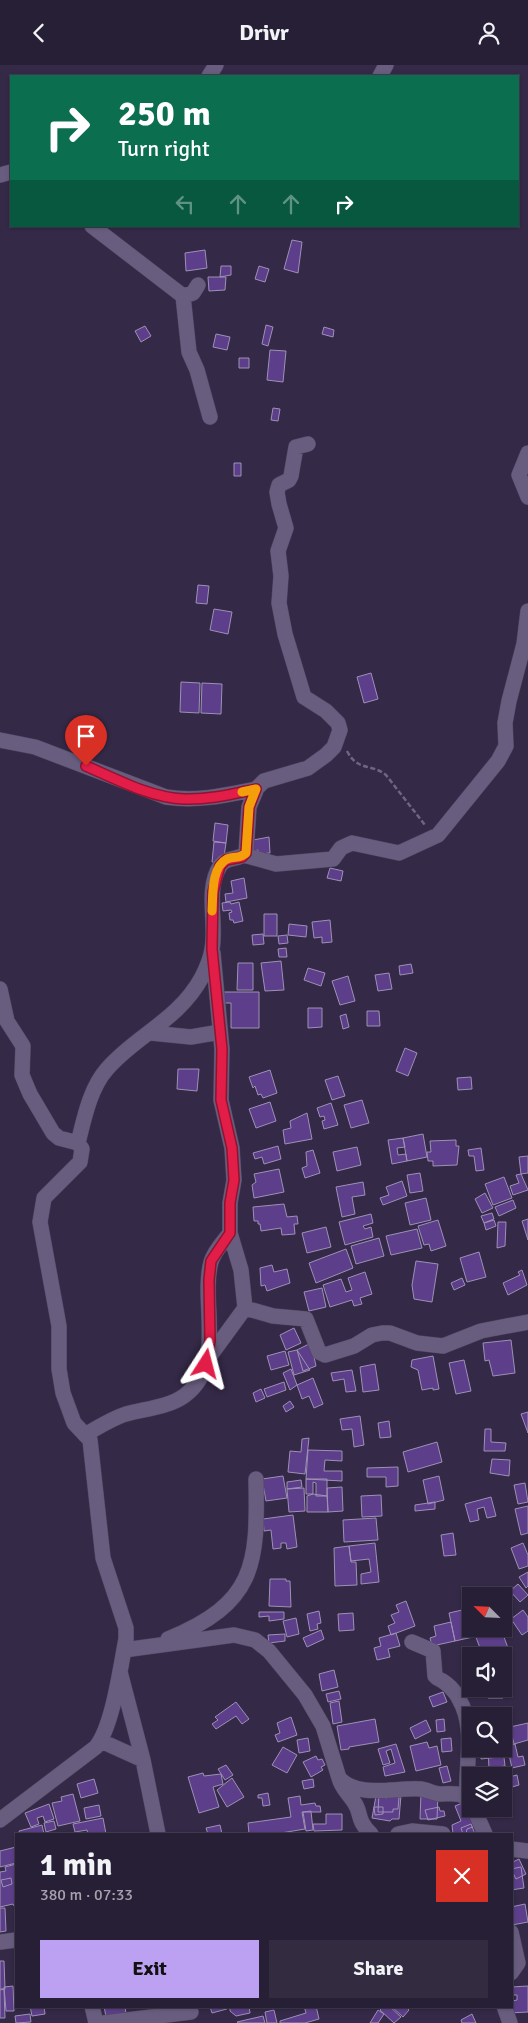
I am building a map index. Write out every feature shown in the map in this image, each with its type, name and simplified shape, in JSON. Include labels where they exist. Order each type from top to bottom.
[{"type":"street","points":[[93,227],[184,296],[189,352],[197,370],[210,417]]},
{"type":"street","points":[[184,296],[193,293],[198,285]]},
{"type":"street","points":[[244,855],[249,807],[256,789],[264,781],[308,768],[326,755],[339,736],[340,730],[338,723],[304,697],[285,634],[279,603],[281,576],[279,547],[286,528],[277,492],[279,485],[289,480],[291,476],[296,447],[308,444]]},
{"type":"street","points":[[528,453],[519,475],[528,497]]},
{"type":"street","points":[[85,1435],[124,1415],[184,1396],[195,1385],[207,1359],[245,1308],[241,1270],[230,1233],[230,1203],[234,1180],[232,1148],[221,1100],[220,1032],[212,949],[215,879],[220,866],[226,860],[244,855],[276,864],[321,862],[333,859],[341,848],[352,843],[399,853],[442,832],[498,761],[506,746],[508,708],[524,644],[528,611]]},
{"type":"street","points":[[0,740],[35,747],[166,797],[208,799],[256,789]]},
{"type":"street","points":[[78,1143],[95,1088],[105,1070],[120,1056],[161,1025],[202,977],[212,949]]},
{"type":"street","points":[[0,989],[8,1021],[22,1041],[22,1075],[30,1093],[53,1133],[59,1138],[78,1143],[82,1149],[80,1163],[47,1194],[42,1205],[40,1223],[59,1325],[60,1369],[64,1393],[74,1423],[91,1445],[104,1558],[126,1629],[120,1669],[101,1741],[96,1747],[0,1820]]},
{"type":"street","points":[[151,1033],[190,1037],[220,1032]]},
{"type":"street","points":[[207,1359],[210,1341],[209,1280],[211,1261],[230,1233]]},
{"type":"street","points":[[245,1308],[273,1316],[306,1319],[319,1352],[325,1355],[354,1346],[372,1335],[382,1333],[390,1333],[417,1343],[443,1346],[481,1331],[528,1322]]},
{"type":"street","points":[[148,1647],[195,1627],[235,1597],[252,1563],[257,1530],[256,1479]]},
{"type":"street","points":[[124,1650],[234,1635],[255,1640],[269,1651],[305,1695],[323,1727],[341,1787],[355,1803],[360,1822],[370,1833]]},
{"type":"street","points":[[412,1642],[433,1651],[435,1676],[446,1683],[460,1700],[462,1709],[468,1717],[469,1740],[466,1767]]},
{"type":"street","points":[[120,1669],[143,1760],[158,1833]]},
{"type":"street","points":[[101,1741],[143,1760]]},
{"type":"street","points":[[339,1777],[343,1782],[364,1790],[420,1789],[462,1801]]},
{"type":"street","points":[[477,1817],[485,1833]]},
{"type":"street","points":[[403,1833],[412,1831],[433,1833]]},
{"type":"street","points":[[513,1849],[528,1851]]},
{"type":"street","points":[[0,1942],[15,1940]]},
{"type":"street","points":[[513,1941],[518,1963],[513,1970]]},
{"type":"street","points":[[92,2008],[96,2023]]},
{"type":"street","points":[[505,2008],[510,2023]]},
{"type":"street","points":[[102,2023],[191,2014]]},
{"type":"path","points":[[339,736],[354,762],[386,775],[416,815],[436,836]]},
{"type":"building","points":[[292,240],[302,242],[298,273],[284,269]]},
{"type":"building","points":[[205,250],[207,268],[186,271],[185,253]]},
{"type":"building","points":[[221,266],[231,266],[231,275],[220,277]]},
{"type":"building","points":[[259,266],[269,269],[265,282],[255,279]]},
{"type":"building","points":[[208,277],[226,277],[225,290],[209,291]]},
{"type":"building","points":[[266,325],[273,327],[268,346],[262,344]]},
{"type":"building","points":[[145,326],[151,336],[141,342],[135,331]]},
{"type":"building","points":[[324,327],[334,330],[333,337],[322,334]]},
{"type":"building","points":[[216,334],[230,337],[227,350],[213,347]]},
{"type":"building","points":[[270,350],[286,351],[283,382],[267,380]]},
{"type":"building","points":[[239,358],[249,358],[249,368],[239,368]]},
{"type":"building","points":[[273,408],[280,409],[278,421],[271,420]]},
{"type":"building","points":[[234,463],[241,463],[241,476],[234,476]]},
{"type":"building","points":[[198,585],[209,586],[207,604],[196,603]]},
{"type":"building","points":[[214,609],[232,612],[228,634],[210,630]]},
{"type":"building","points":[[371,673],[378,699],[364,703],[357,677]]},
{"type":"building","points":[[181,682],[200,683],[199,713],[180,712]]},
{"type":"building","points":[[202,683],[222,684],[221,714],[201,713]]},
{"type":"building","points":[[215,823],[228,825],[226,843],[213,841]]},
{"type":"building","points":[[269,837],[270,853],[259,854],[258,850],[249,852],[248,841]]},
{"type":"building","points":[[214,842],[226,843],[223,863],[212,862]]},
{"type":"building","points":[[330,868],[343,871],[341,881],[327,878]]},
{"type":"building","points":[[244,878],[247,898],[226,902],[225,894],[233,893],[231,881]]},
{"type":"building","points":[[230,902],[231,904],[239,902],[243,921],[234,923],[233,920],[230,920],[229,913],[232,912],[231,910],[223,911],[222,903]]},
{"type":"building","points":[[264,914],[277,914],[277,936],[264,936]]},
{"type":"building","points":[[330,920],[332,942],[322,943],[322,937],[314,938],[312,922]]},
{"type":"building","points":[[289,924],[307,926],[306,937],[288,935]]},
{"type":"building","points":[[263,934],[264,944],[253,945],[252,935]]},
{"type":"building","points":[[287,935],[288,943],[279,944],[278,936]]},
{"type":"building","points":[[286,948],[287,957],[279,957],[278,949]]},
{"type":"building","points":[[281,961],[284,990],[265,991],[261,963]]},
{"type":"building","points":[[238,963],[253,963],[253,990],[237,990]]},
{"type":"building","points":[[411,964],[413,973],[400,975],[399,966]]},
{"type":"building","points":[[308,968],[325,973],[321,986],[304,980]]},
{"type":"building","points":[[389,973],[392,989],[378,991],[375,975]]},
{"type":"building","points":[[348,976],[355,1001],[340,1005],[332,981]]},
{"type":"building","points":[[220,992],[259,992],[259,1028],[231,1028],[231,1003],[220,1003]]},
{"type":"building","points":[[308,1008],[322,1008],[322,1027],[308,1028]]},
{"type":"building","points":[[367,1011],[379,1011],[380,1026],[367,1026]]},
{"type":"building","points":[[346,1014],[349,1027],[343,1029],[340,1016]]},
{"type":"building","points":[[405,1048],[417,1053],[408,1076],[396,1071]]},
{"type":"building","points":[[178,1069],[199,1069],[197,1091],[177,1089]]},
{"type":"building","points":[[270,1070],[277,1093],[263,1098],[261,1094],[258,1095],[255,1086],[253,1088],[249,1077]]},
{"type":"building","points":[[338,1076],[345,1096],[332,1100],[325,1080]]},
{"type":"building","points":[[471,1077],[472,1089],[458,1090],[457,1078]]},
{"type":"building","points":[[362,1100],[369,1123],[351,1128],[344,1105]]},
{"type":"building","points":[[270,1102],[276,1121],[256,1128],[249,1109]]},
{"type":"building","points":[[331,1103],[338,1125],[324,1129],[322,1121],[325,1120],[324,1116],[320,1117],[317,1108]]},
{"type":"building","points":[[307,1113],[312,1139],[285,1144],[283,1130],[291,1128],[290,1121]]},
{"type":"building","points":[[423,1134],[427,1157],[407,1161],[403,1138]]},
{"type":"building","points":[[403,1138],[405,1147],[397,1148],[398,1155],[406,1154],[407,1161],[392,1164],[388,1140]]},
{"type":"building","points":[[456,1140],[456,1146],[459,1146],[457,1165],[433,1166],[433,1161],[428,1161],[427,1152],[431,1152],[430,1141]]},
{"type":"building","points":[[278,1146],[281,1159],[264,1164],[262,1157],[255,1159],[253,1153]]},
{"type":"building","points":[[357,1147],[361,1165],[337,1171],[333,1152]]},
{"type":"building","points":[[481,1148],[484,1170],[476,1171],[474,1156],[469,1156],[468,1150]]},
{"type":"building","points":[[313,1150],[320,1173],[305,1178],[302,1168],[307,1166],[306,1152]]},
{"type":"building","points":[[528,1156],[528,1173],[521,1174],[519,1157]]},
{"type":"building","points":[[279,1169],[284,1192],[254,1198],[252,1185],[256,1182],[254,1174]]},
{"type":"building","points":[[420,1173],[423,1191],[410,1193],[407,1175]]},
{"type":"building","points":[[521,1174],[528,1190],[513,1195],[510,1186],[519,1183],[516,1175]]},
{"type":"building","points":[[504,1177],[512,1198],[493,1205],[485,1184]]},
{"type":"building","points":[[402,1181],[407,1196],[383,1205],[380,1198],[389,1195],[386,1187]]},
{"type":"building","points":[[363,1182],[365,1195],[352,1197],[355,1214],[342,1217],[336,1187]]},
{"type":"building","points":[[485,1193],[493,1208],[482,1213],[475,1199]]},
{"type":"building","points":[[426,1198],[431,1220],[410,1225],[405,1203]]},
{"type":"building","points":[[513,1200],[516,1208],[499,1216],[495,1207]]},
{"type":"building","points":[[284,1204],[287,1217],[297,1216],[298,1224],[294,1224],[295,1234],[282,1235],[281,1228],[261,1231],[258,1221],[254,1221],[253,1207]]},
{"type":"building","points":[[492,1213],[494,1219],[484,1223],[481,1216]]},
{"type":"building","points":[[371,1214],[373,1223],[363,1226],[365,1229],[371,1227],[373,1237],[345,1245],[339,1222]]},
{"type":"building","points":[[528,1219],[528,1240],[522,1221]]},
{"type":"building","points":[[438,1220],[446,1246],[431,1251],[429,1244],[424,1245],[418,1226]]},
{"type":"building","points":[[494,1220],[496,1226],[486,1230],[484,1223]]},
{"type":"building","points":[[498,1222],[506,1222],[505,1246],[497,1248]]},
{"type":"building","points":[[326,1227],[331,1247],[307,1253],[302,1233]]},
{"type":"building","points":[[417,1229],[422,1248],[391,1255],[386,1236]]},
{"type":"building","points":[[379,1238],[384,1256],[356,1264],[351,1246]]},
{"type":"building","points":[[346,1249],[353,1268],[316,1283],[309,1263]]},
{"type":"building","points":[[479,1252],[486,1277],[467,1282],[460,1258]]},
{"type":"building","points":[[416,1261],[438,1264],[432,1302],[414,1299],[412,1285]]},
{"type":"building","points":[[272,1265],[274,1272],[287,1269],[290,1283],[267,1291],[265,1285],[261,1286],[260,1268]]},
{"type":"building","points":[[522,1270],[527,1285],[508,1295],[503,1283],[520,1275],[518,1272]]},
{"type":"building","points":[[365,1272],[372,1294],[360,1298],[362,1304],[354,1306],[352,1300],[330,1307],[323,1285],[341,1279],[346,1292],[352,1290],[348,1278]]},
{"type":"building","points":[[462,1278],[465,1285],[454,1290],[451,1283]]},
{"type":"building","points":[[322,1288],[326,1307],[309,1311],[304,1292]]},
{"type":"building","points":[[294,1328],[301,1343],[286,1350],[280,1335]]},
{"type":"building","points":[[511,1340],[515,1373],[493,1376],[489,1360],[485,1361],[483,1343]]},
{"type":"building","points":[[311,1343],[316,1366],[303,1371],[297,1350]]},
{"type":"building","points":[[297,1350],[310,1370],[294,1375],[288,1352]]},
{"type":"building","points":[[285,1351],[289,1365],[271,1370],[267,1356]]},
{"type":"building","points":[[433,1356],[439,1389],[422,1390],[418,1370],[411,1367],[412,1360]]},
{"type":"building","points":[[464,1360],[471,1391],[456,1394],[449,1363]]},
{"type":"building","points":[[375,1364],[379,1390],[363,1392],[360,1367]]},
{"type":"building","points":[[291,1369],[297,1385],[290,1390],[283,1373]]},
{"type":"building","points":[[352,1370],[356,1391],[346,1392],[344,1379],[333,1381],[331,1373]]},
{"type":"building","points":[[313,1378],[323,1404],[314,1408],[309,1396],[302,1399],[297,1385]]},
{"type":"building","points":[[284,1382],[286,1390],[267,1397],[264,1389]]},
{"type":"building","points":[[261,1389],[265,1398],[256,1402],[253,1393]]},
{"type":"building","points":[[290,1401],[294,1407],[286,1412],[283,1406]]},
{"type":"building","points":[[528,1412],[528,1433],[521,1414]]},
{"type":"building","points":[[360,1416],[364,1445],[354,1447],[352,1429],[342,1430],[340,1419]]},
{"type":"building","points":[[389,1421],[391,1437],[380,1438],[378,1423]]},
{"type":"building","points":[[485,1429],[491,1429],[491,1442],[506,1443],[505,1451],[484,1451]]},
{"type":"building","points":[[309,1438],[305,1474],[288,1472],[290,1451],[301,1452],[302,1439]]},
{"type":"building","points":[[437,1442],[442,1462],[408,1472],[403,1452]]},
{"type":"building","points":[[308,1450],[342,1451],[342,1461],[325,1460],[324,1471],[342,1471],[342,1481],[306,1479]]},
{"type":"building","points":[[492,1459],[510,1460],[509,1476],[490,1473]]},
{"type":"building","points":[[398,1467],[398,1486],[386,1487],[386,1477],[367,1477],[367,1468]]},
{"type":"building","points":[[283,1476],[287,1498],[266,1501],[262,1479]]},
{"type":"building","points":[[439,1476],[444,1500],[428,1504],[423,1480]]},
{"type":"building","points":[[306,1479],[327,1479],[327,1496],[316,1496],[316,1483],[313,1482],[313,1494],[306,1494]]},
{"type":"building","points":[[301,1480],[302,1487],[287,1489],[287,1482]]},
{"type":"building","points":[[525,1483],[528,1502],[518,1504],[514,1485]]},
{"type":"building","points":[[342,1487],[343,1511],[328,1512],[327,1488]]},
{"type":"building","points":[[304,1488],[305,1511],[289,1512],[287,1489]]},
{"type":"building","points":[[313,1494],[327,1496],[328,1512],[307,1512],[307,1496]]},
{"type":"building","points":[[381,1495],[382,1516],[362,1517],[361,1496]]},
{"type":"building","points":[[491,1497],[496,1516],[487,1518],[484,1507],[477,1509],[479,1520],[470,1522],[465,1504]]},
{"type":"building","points":[[435,1502],[435,1509],[415,1511],[415,1505]]},
{"type":"building","points":[[528,1506],[528,1533],[521,1535],[515,1509]]},
{"type":"building","points":[[293,1515],[297,1547],[287,1549],[286,1543],[281,1543],[281,1548],[273,1549],[271,1530],[264,1531],[263,1519]]},
{"type":"building","points":[[376,1518],[378,1540],[344,1542],[343,1520]]},
{"type":"building","points":[[453,1533],[456,1555],[444,1556],[441,1535]]},
{"type":"building","points":[[375,1543],[379,1582],[361,1584],[361,1574],[371,1572],[369,1559],[351,1561],[349,1546]]},
{"type":"building","points":[[523,1543],[528,1555],[528,1566],[519,1569],[511,1548]]},
{"type":"building","points":[[349,1546],[351,1562],[356,1562],[357,1585],[335,1586],[334,1548]]},
{"type":"building","points":[[528,1572],[528,1586],[526,1588],[519,1577]]},
{"type":"building","points":[[270,1579],[286,1579],[286,1581],[290,1581],[291,1607],[269,1606]]},
{"type":"building","points":[[518,1584],[528,1595],[520,1602],[512,1593],[512,1589]]},
{"type":"building","points":[[406,1601],[415,1626],[391,1635],[388,1626],[395,1623],[391,1615],[399,1612],[396,1605]]},
{"type":"building","points":[[462,1610],[462,1637],[473,1637],[455,1641],[449,1613]]},
{"type":"building","points":[[523,1610],[528,1617],[528,1631],[522,1635],[512,1618]]},
{"type":"building","points":[[319,1611],[321,1623],[317,1624],[318,1629],[310,1631],[307,1614]]},
{"type":"building","points":[[259,1612],[284,1612],[284,1619],[269,1621],[269,1616],[259,1617]]},
{"type":"building","points":[[353,1613],[354,1630],[339,1631],[338,1614]]},
{"type":"building","points":[[296,1618],[299,1634],[287,1637],[283,1621]]},
{"type":"building","points":[[451,1622],[455,1641],[432,1646],[430,1638],[436,1636],[434,1626]]},
{"type":"building","points":[[321,1630],[324,1639],[307,1647],[303,1638]]},
{"type":"building","points":[[396,1633],[400,1646],[388,1649],[390,1657],[377,1660],[374,1648],[381,1646],[379,1638]]},
{"type":"building","points":[[285,1634],[285,1641],[269,1643],[268,1635]]},
{"type":"building","points":[[476,1637],[504,1637],[508,1647],[480,1647]]},
{"type":"building","points":[[334,1670],[338,1687],[322,1691],[319,1674]]},
{"type":"building","points":[[339,1691],[341,1699],[328,1702],[326,1694]]},
{"type":"building","points":[[443,1692],[447,1702],[433,1707],[429,1697]]},
{"type":"building","points":[[339,1701],[342,1722],[333,1724],[330,1703]]},
{"type":"building","points":[[236,1702],[249,1719],[242,1724],[236,1716],[216,1729],[212,1724],[218,1720],[215,1717]]},
{"type":"building","points":[[291,1717],[297,1735],[278,1742],[275,1735],[280,1733],[277,1723]]},
{"type":"building","points":[[375,1719],[379,1742],[341,1750],[337,1726]]},
{"type":"building","points":[[444,1719],[445,1731],[437,1732],[436,1720]]},
{"type":"building","points":[[426,1720],[431,1731],[415,1739],[410,1728]]},
{"type":"building","points":[[528,1723],[528,1740],[514,1744],[512,1727]]},
{"type":"building","points":[[308,1738],[310,1751],[299,1753],[297,1740]]},
{"type":"building","points":[[451,1738],[452,1751],[442,1752],[441,1739]]},
{"type":"building","points":[[427,1742],[429,1748],[437,1746],[441,1765],[416,1771],[410,1746]]},
{"type":"building","points":[[396,1744],[405,1772],[385,1776],[383,1767],[395,1763],[391,1749],[386,1751],[390,1763],[383,1765],[378,1749]]},
{"type":"building","points":[[515,1744],[518,1757],[523,1756],[525,1765],[512,1768],[510,1757],[512,1757],[512,1745]]},
{"type":"building","points":[[283,1747],[297,1755],[287,1773],[272,1765]]},
{"type":"building","points":[[316,1756],[318,1760],[322,1759],[325,1765],[321,1767],[323,1770],[311,1777],[303,1762]]},
{"type":"building","points":[[481,1757],[499,1757],[481,1759]]},
{"type":"building","points":[[488,1757],[504,1757],[505,1766],[489,1767]]},
{"type":"building","points":[[226,1765],[233,1775],[225,1780],[218,1769]]},
{"type":"building","points":[[447,1766],[451,1781],[443,1783],[439,1768]]},
{"type":"building","points":[[203,1773],[204,1776],[221,1774],[223,1784],[213,1787],[219,1807],[199,1813],[188,1777]]},
{"type":"building","points":[[517,1775],[519,1785],[512,1787],[512,1776]]},
{"type":"building","points":[[232,1778],[244,1797],[227,1807],[217,1790]]},
{"type":"building","points":[[94,1779],[98,1793],[81,1798],[77,1784]]},
{"type":"building","points":[[313,1779],[314,1787],[304,1789],[302,1781]]},
{"type":"building","points":[[268,1793],[270,1805],[263,1806],[262,1798],[258,1798],[258,1795]]},
{"type":"building","points":[[421,1793],[438,1793],[437,1819],[420,1819]]},
{"type":"building","points":[[73,1794],[80,1821],[58,1826],[52,1803],[62,1801],[61,1797]]},
{"type":"building","points":[[379,1794],[399,1797],[398,1809],[393,1809],[393,1812],[378,1812]]},
{"type":"building","points":[[389,1794],[401,1795],[399,1819],[392,1819],[390,1821],[372,1818],[376,1796],[387,1798]]},
{"type":"building","points":[[300,1796],[301,1805],[315,1803],[316,1806],[320,1806],[321,1812],[302,1812],[305,1829],[281,1833],[249,1833],[248,1823],[291,1817],[288,1798]]},
{"type":"building","points":[[462,1803],[462,1817],[474,1817],[478,1825],[467,1829],[466,1833],[453,1833],[452,1825],[461,1821],[455,1806]]},
{"type":"building","points":[[49,1804],[54,1819],[45,1822],[43,1816],[37,1818],[39,1824],[31,1827],[25,1813]]},
{"type":"building","points":[[99,1805],[101,1816],[86,1819],[84,1808]]},
{"type":"building","points":[[374,1807],[383,1807],[383,1814],[375,1815]]},
{"type":"building","points":[[439,1807],[440,1811],[444,1811],[445,1816],[428,1820],[425,1810]]},
{"type":"building","points":[[311,1811],[313,1830],[306,1831],[303,1812]]},
{"type":"building","points":[[326,1814],[342,1814],[342,1830],[314,1831],[313,1824],[326,1824]]},
{"type":"building","points":[[103,1818],[106,1833],[88,1833],[87,1830],[75,1832],[73,1824]]},
{"type":"building","points":[[54,1821],[56,1829],[46,1832],[44,1823]]},
{"type":"building","points":[[471,1824],[475,1833],[463,1833],[461,1828]]},
{"type":"building","points":[[42,1825],[44,1833],[20,1833],[19,1831]]},
{"type":"building","points":[[220,1825],[222,1833],[208,1833],[206,1828]]},
{"type":"building","points":[[15,1847],[15,1863],[0,1867],[0,1851]]},
{"type":"building","points":[[519,1859],[526,1874],[516,1879],[513,1873],[513,1862]]},
{"type":"building","points":[[15,1864],[15,1906],[13,1904],[0,1907],[0,1872],[6,1871],[5,1867]]},
{"type":"building","points":[[521,1867],[524,1888],[513,1890],[513,1869]]},
{"type":"building","points":[[11,1878],[12,1884],[3,1887],[1,1880]]},
{"type":"building","points":[[525,1904],[528,1922],[513,1925],[513,1907]]},
{"type":"building","points":[[0,1908],[5,1908],[6,1931],[0,1932]]},
{"type":"building","points":[[0,1961],[4,1961],[5,1989],[0,1989]]},
{"type":"building","points":[[13,1986],[14,2011],[6,2011],[4,1987]]},
{"type":"building","points":[[528,1986],[528,2012],[509,2013],[513,2008],[513,2001],[517,2000],[517,1995],[513,1995],[513,1987]]},
{"type":"building","points":[[4,1989],[5,2018],[0,2018],[0,1990]]},
{"type":"building","points":[[30,2008],[44,2008],[45,2014],[32,2016]]},
{"type":"building","points":[[104,2008],[125,2008],[126,2014],[106,2017]]},
{"type":"building","points":[[210,2008],[227,2008],[227,2009],[212,2013]]},
{"type":"building","points":[[230,2008],[249,2008],[250,2013],[236,2016],[230,2011]]},
{"type":"building","points":[[305,2008],[316,2008],[319,2019],[305,2023],[280,2023],[280,2021],[306,2013]]},
{"type":"building","points":[[382,2008],[391,2008],[401,2017],[394,2023],[380,2010]]},
{"type":"building","points":[[393,2008],[407,2008],[409,2010],[403,2017]]},
{"type":"building","points":[[274,2010],[277,2023],[267,2023],[265,2012]]},
{"type":"building","points":[[378,2010],[384,2014],[378,2023],[370,2023]]},
{"type":"building","points":[[30,2014],[31,2022],[16,2023],[15,2016]]},
{"type":"building","points":[[472,2014],[476,2023],[462,2023],[461,2020]]},
{"type":"building","points":[[263,2016],[265,2023],[237,2022]]},
{"type":"slow traffic","points":[[212,911],[215,879],[220,866],[226,860],[242,857],[246,853],[249,807],[256,789],[242,792]]},
{"type":"route","points":[[86,766],[166,797],[208,799],[256,789],[249,807],[246,853],[242,857],[226,860],[220,866],[213,892],[212,949],[222,1049],[221,1100],[223,1117],[232,1148],[234,1187],[230,1203],[230,1233],[211,1261],[209,1280],[210,1341],[206,1364]]}]
